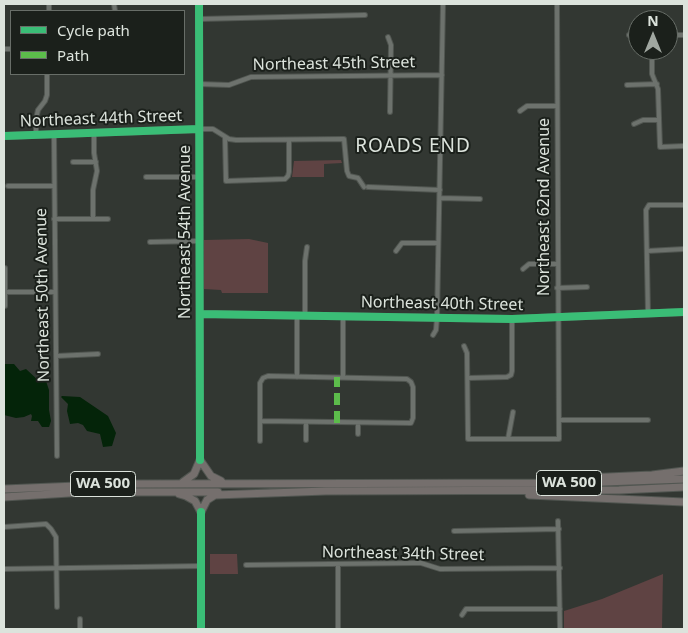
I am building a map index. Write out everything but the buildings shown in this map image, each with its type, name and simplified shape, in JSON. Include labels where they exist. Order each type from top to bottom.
[{"type":"highway","points":[[180,483],[194,474],[200,460]]},
{"type":"highway","points":[[200,460],[207,471],[216,479],[256,483]]},
{"type":"highway","points":[[453,483],[634,476],[684,471]]},
{"type":"highway","name":"WA 500","points":[[4,489],[180,483],[577,483],[684,479]]},
{"type":"highway","name":"WA 500","points":[[4,497],[138,492],[619,490],[684,487]]},
{"type":"highway","points":[[471,491],[684,502]]},
{"type":"highway","points":[[138,492],[186,496],[195,501],[201,512]]},
{"type":"highway","points":[[201,512],[207,500],[215,494],[258,492]]},
{"type":"street","name":"Northeast 54th Avenue","points":[[199,4],[200,460]]},
{"type":"street","points":[[433,335],[436,330],[437,318],[443,4]]},
{"type":"street","name":"Northeast 62nd Avenue","points":[[508,439],[559,439],[557,4]]},
{"type":"street","points":[[200,19],[365,15]]},
{"type":"street","points":[[388,37],[391,45],[390,112]]},
{"type":"street","points":[[652,60],[652,74],[658,89],[660,147],[684,146]]},
{"type":"street","points":[[36,135],[38,110],[47,95],[47,75]]},
{"type":"street","name":"Northeast 45th Street","points":[[199,84],[230,85],[251,76],[442,75]]},
{"type":"street","points":[[627,84],[657,84]]},
{"type":"street","points":[[520,111],[527,106],[556,106]]},
{"type":"street","points":[[634,124],[643,120],[659,120]]},
{"type":"street","name":"Northeast 44th Street","points":[[4,136],[212,129],[225,137],[236,140],[344,139],[349,176],[358,178],[366,187],[440,190]]},
{"type":"street","points":[[93,219],[93,190],[98,171],[94,153],[94,133]]},
{"type":"street","name":"Northeast 50th Avenue","points":[[54,134],[57,456]]},
{"type":"street","points":[[225,137],[226,181],[284,179],[288,176],[289,140]]},
{"type":"street","points":[[73,162],[96,162]]},
{"type":"street","points":[[146,177],[199,178]]},
{"type":"street","points":[[8,186],[54,186]]},
{"type":"street","points":[[440,198],[480,198]]},
{"type":"street","points":[[648,314],[646,210],[649,205],[684,205]]},
{"type":"street","points":[[54,219],[108,219]]},
{"type":"street","points":[[150,242],[200,241]]},
{"type":"street","points":[[396,251],[402,243],[438,243]]},
{"type":"street","points":[[305,316],[306,247]]},
{"type":"street","points":[[647,251],[684,249]]},
{"type":"street","points":[[523,268],[529,264],[558,264]]},
{"type":"street","points":[[5,268],[5,306]]},
{"type":"street","points":[[558,288],[587,287]]},
{"type":"street","points":[[5,292],[55,292]]},
{"type":"street","name":"Northeast 40th Street","points":[[200,314],[512,319],[684,312]]},
{"type":"street","points":[[296,316],[297,377]]},
{"type":"street","points":[[343,317],[343,377]]},
{"type":"street","points":[[468,378],[507,377],[511,375],[512,319]]},
{"type":"street","points":[[464,346],[467,353],[468,439],[508,439],[513,412]]},
{"type":"street","points":[[56,356],[98,354]]},
{"type":"street","points":[[260,421],[411,423],[413,418],[413,387],[407,379],[268,376],[263,378],[260,383],[260,421],[260,441]]},
{"type":"street","points":[[558,420],[648,420]]},
{"type":"street","points":[[306,422],[306,440]]},
{"type":"street","points":[[358,423],[358,434]]},
{"type":"street","points":[[201,512],[201,629]]},
{"type":"street","points":[[558,521],[560,629]]},
{"type":"street","points":[[4,527],[46,524],[51,529],[56,537],[57,607]]},
{"type":"street","points":[[454,530],[559,529]]},
{"type":"street","name":"Northeast 34th Street","points":[[246,565],[421,563],[440,569],[560,568]]},
{"type":"street","points":[[338,564],[338,629]]},
{"type":"street","points":[[4,569],[201,566]]},
{"type":"street","points":[[462,615],[466,609],[560,609]]},
{"type":"street","points":[[80,619],[80,629]]},
{"type":"shaded area","points":[[341,160],[342,163],[324,164],[324,177],[292,177],[294,161]]},
{"type":"shaded area","points":[[249,239],[268,243],[268,293],[222,293],[221,290],[204,289],[204,240]]},
{"type":"shaded area","points":[[4,364],[14,364],[20,371],[26,369],[39,381],[41,377],[45,378],[49,390],[51,421],[49,427],[42,427],[38,421],[31,421],[31,414],[16,418],[4,415]]},
{"type":"shaded area","points":[[62,396],[80,397],[108,416],[116,433],[112,446],[103,447],[100,434],[87,431],[83,425],[78,423],[70,424],[67,411],[68,404]]},
{"type":"shaded area","points":[[210,554],[237,554],[238,574],[210,574]]},
{"type":"shaded area","points":[[663,574],[662,629],[564,629],[564,611],[602,599]]},
{"type":"marked path","points":[[337,377],[337,423]]},
{"type":"cycle path","points":[[199,4],[200,460]]},
{"type":"cycle path","points":[[4,136],[199,129]]},
{"type":"cycle path","points":[[200,314],[512,319],[684,312]]},
{"type":"cycle path","points":[[201,512],[201,629]]},
{"type":"district","name":"ROADS END","points":[[413,147]]}]
